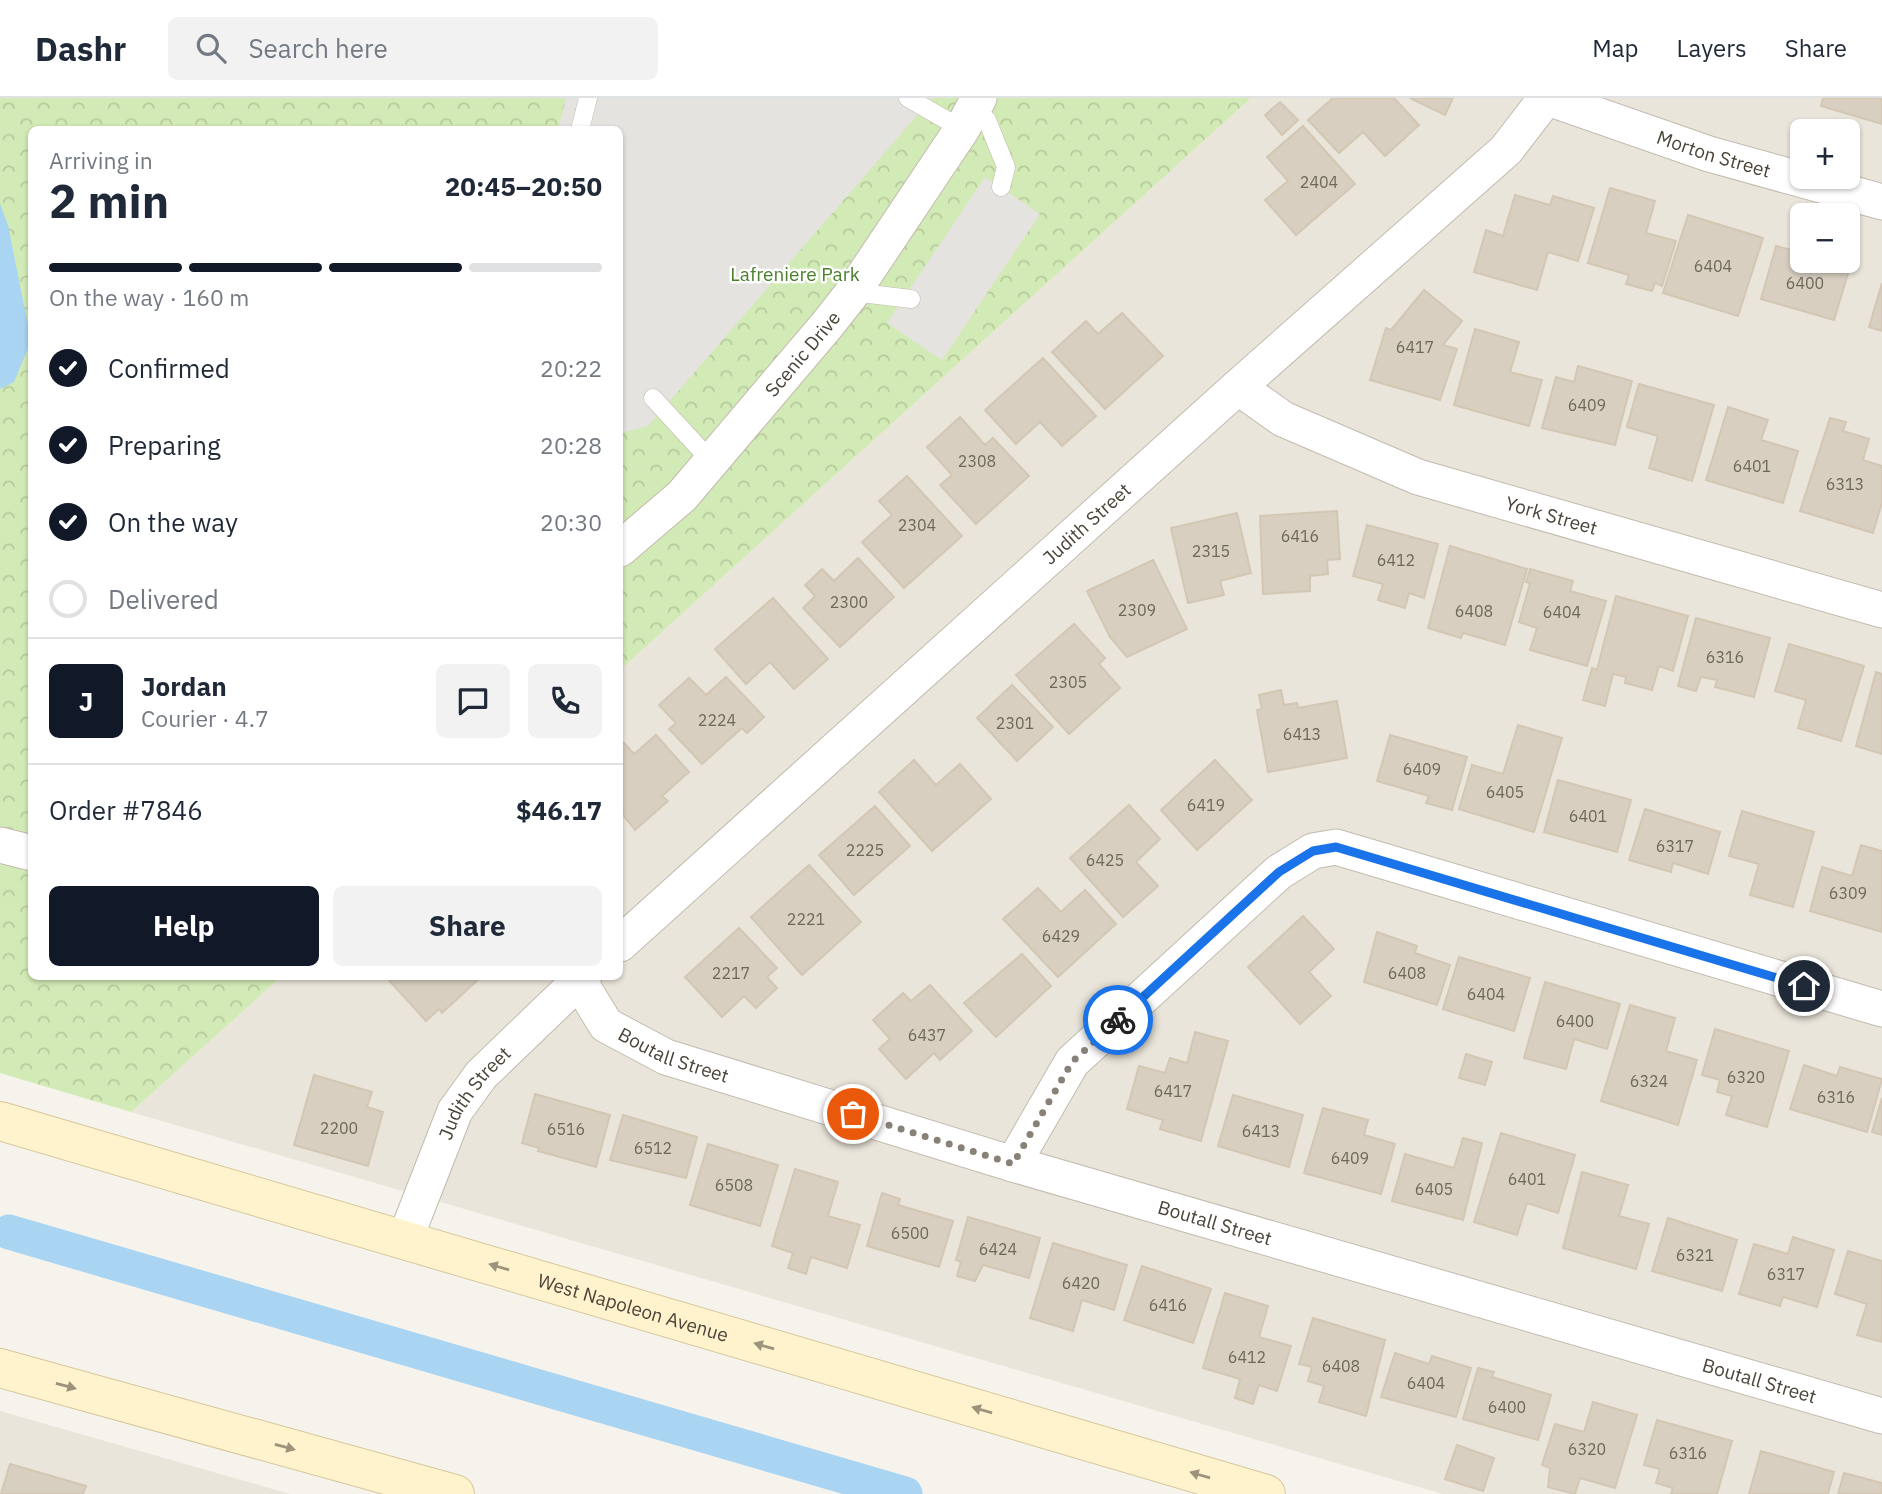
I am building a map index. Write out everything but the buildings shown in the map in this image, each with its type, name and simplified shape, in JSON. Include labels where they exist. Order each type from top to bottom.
[{"type":"main road","name":"West Napoleon Avenue","points":[[5,1125],[405,1239],[1266,1494]]},
{"type":"main road","points":[[1,1368],[455,1494]]},
{"type":"street","name":"Morton Street","points":[[1547,98],[1709,154],[1882,202]]},
{"type":"street","name":"Judith Street","points":[[623,941],[1506,149],[1547,98]]},
{"type":"street","name":"Scenic Drive","points":[[623,547],[682,496],[853,292],[972,112]]},
{"type":"street","name":"York Street","points":[[1238,387],[1283,419],[1418,477],[1882,610]]},
{"type":"street","points":[[0,845],[28,852]]},
{"type":"street","points":[[1013,1164],[1072,1062],[1279,872],[1313,851],[1336,847],[1882,1009]]},
{"type":"street","name":"Judith Street","points":[[405,1239],[455,1111],[481,1074],[580,980]]},
{"type":"street","name":"Boutall Street","points":[[582,980],[607,1025],[666,1056],[1013,1164],[1882,1416]]},
{"type":"lane","points":[[581,126],[588,98]]},
{"type":"lane","points":[[908,98],[972,112],[987,120],[1006,167],[1001,187]]},
{"type":"lane","points":[[853,292],[911,299]]},
{"type":"lane","points":[[653,397],[711,461]]},
{"type":"shaded area","points":[[566,98],[932,98],[648,426],[623,432],[623,126],[559,126]]},
{"type":"shaded area","points":[[1251,98],[1882,98],[1882,1494],[1443,1494],[131,1112],[278,980],[623,980],[623,667]]},
{"type":"shaded area","points":[[985,177],[1040,214],[942,360],[887,323]]},
{"type":"shaded area","points":[[0,1411],[290,1494],[0,1494]]},
{"type":"green space","name":"Lafreniere Park","points":[[0,98],[1251,98],[623,667],[623,126],[28,126],[28,980],[278,980],[131,1112],[0,1073]]},
{"type":"water","points":[[0,204],[8,225],[28,326],[28,348],[14,382],[0,389]]},
{"type":"waterway","points":[[9,1232],[905,1494]]},
{"type":"way so far","points":[[853,1114],[1013,1164],[1056,1085],[1072,1062],[1118,1020]]},
{"type":"route","points":[[1118,1020],[1279,872],[1313,851],[1336,847],[1804,986]]}]
